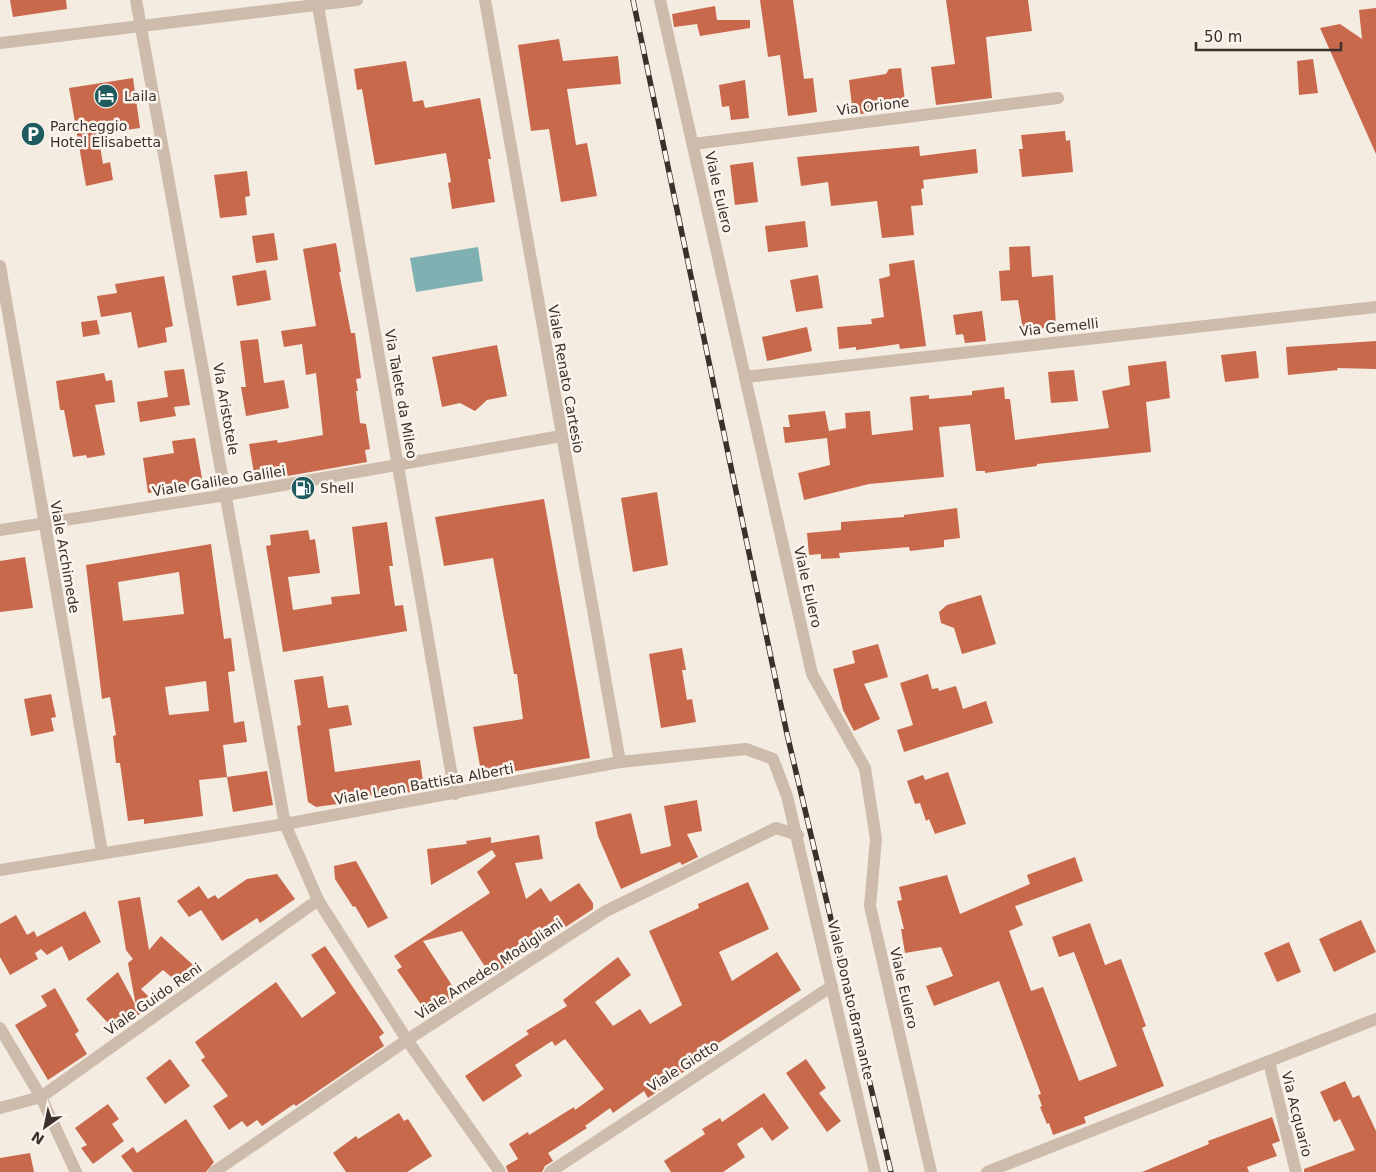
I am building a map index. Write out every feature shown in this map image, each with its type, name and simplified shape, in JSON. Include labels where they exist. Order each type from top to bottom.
[{"type":"street","name":"Via Aristotele","points":[[136,0],[285,824],[318,900],[407,1040],[500,1172]]},
{"type":"street","points":[[0,43],[141,28],[318,3],[357,0]]},
{"type":"street","name":"Viale Renato Cartesio","points":[[485,0],[620,762]]},
{"type":"street","name":"Viale Eulero","points":[[660,0],[812,674],[865,768],[876,839],[870,906],[931,1172]]},
{"type":"street","name":"Via Talete da Mileo","points":[[318,3],[454,794]]},
{"type":"street","name":"Via Orione","points":[[693,144],[1058,98]]},
{"type":"street","name":"Viale Archimede","points":[[0,266],[102,852]]},
{"type":"street","name":"Via Gemelli","points":[[745,377],[1376,307]]},
{"type":"street","name":"Viale Galileo Galilei","points":[[0,530],[226,495],[561,436]]},
{"type":"street","name":"Viale Leon Battista Alberti","points":[[0,870],[102,852],[285,824],[620,762],[746,749],[773,759],[787,796],[798,835]]},
{"type":"street","name":"Viale Amedeo Modigliani","points":[[214,1172],[407,1040],[606,912],[776,828],[798,835]]},
{"type":"street","name":"Viale Donato Bramante","points":[[798,835],[875,1172]]},
{"type":"street","name":"Viale Guido Reni","points":[[0,1108],[41,1097],[318,900]]},
{"type":"street","name":"Viale Giotto","points":[[550,1172],[832,986]]},
{"type":"street","points":[[986,1172],[1376,1020]]},
{"type":"street","points":[[0,1028],[41,1097],[76,1172]]},
{"type":"street","name":"Via Acquario","points":[[1269,1062],[1296,1172]]},
{"type":"water","points":[[478,247],[483,281],[416,292],[410,258]]},
{"type":"building","points":[[10,0],[66,0],[67,9],[13,17]]},
{"type":"building","points":[[760,0],[793,0],[804,79],[813,78],[817,112],[788,116],[780,55],[768,57]]},
{"type":"building","points":[[946,0],[1028,0],[1032,31],[986,37],[992,98],[936,105],[931,67],[955,64]]},
{"type":"building","points":[[715,6],[717,20],[750,20],[750,28],[700,36],[697,24],[674,27],[672,14]]},
{"type":"building","points":[[1376,8],[1376,154],[1320,28],[1340,24],[1362,39],[1359,10]]},
{"type":"building","points":[[559,39],[563,61],[618,56],[621,84],[567,89],[576,145],[587,143],[597,196],[561,202],[549,129],[531,131],[518,45]]},
{"type":"building","points":[[1313,59],[1318,93],[1299,95],[1297,61]]},
{"type":"building","points":[[406,61],[413,102],[423,100],[425,108],[480,98],[491,159],[488,159],[495,202],[452,209],[448,183],[451,182],[446,153],[375,165],[362,89],[357,90],[354,69]]},
{"type":"building","points":[[901,68],[905,101],[882,103],[883,111],[853,115],[849,80],[886,74],[889,69]]},
{"type":"building","points":[[133,78],[140,128],[98,134],[103,164],[110,162],[113,180],[86,186],[69,88]]},
{"type":"building","points":[[745,80],[749,118],[731,120],[729,106],[722,107],[719,85]]},
{"type":"building","points":[[1065,131],[1066,141],[1070,140],[1073,172],[1022,177],[1019,149],[1023,149],[1021,135]]},
{"type":"building","points":[[919,146],[920,156],[976,149],[978,173],[923,180],[924,188],[921,189],[923,205],[911,206],[914,235],[882,238],[877,201],[831,206],[828,182],[801,186],[797,157]]},
{"type":"building","points":[[753,162],[758,202],[735,205],[730,165]]},
{"type":"building","points":[[247,171],[250,196],[245,197],[247,215],[220,218],[214,175]]},
{"type":"building","points":[[805,221],[808,247],[768,252],[765,226]]},
{"type":"building","points":[[274,233],[278,260],[256,263],[252,236]]},
{"type":"building","points":[[336,243],[341,272],[339,272],[351,333],[355,333],[361,378],[356,379],[358,391],[356,391],[360,423],[366,424],[370,449],[365,450],[367,462],[276,478],[276,476],[255,479],[249,444],[277,440],[278,443],[323,435],[316,373],[306,375],[302,344],[284,347],[281,331],[316,326],[303,249]]},
{"type":"building","points":[[1030,246],[1032,277],[1053,275],[1056,327],[1023,330],[1018,300],[1001,301],[999,271],[1010,270],[1009,247]]},
{"type":"building","points":[[914,260],[926,346],[900,349],[899,344],[856,350],[856,347],[839,349],[837,327],[872,324],[871,319],[884,317],[879,279],[890,276],[889,264]]},
{"type":"building","points":[[266,270],[271,300],[237,306],[232,276]]},
{"type":"building","points":[[818,275],[823,308],[796,312],[790,280]]},
{"type":"building","points":[[164,276],[173,326],[165,328],[167,342],[138,348],[131,312],[101,317],[97,296],[117,293],[115,284]]},
{"type":"building","points":[[982,311],[986,341],[965,343],[963,334],[956,335],[953,315]]},
{"type":"building","points":[[97,320],[100,334],[83,337],[81,322]]},
{"type":"building","points":[[807,327],[812,351],[767,361],[762,337]]},
{"type":"building","points":[[258,339],[264,383],[284,380],[289,408],[246,416],[241,387],[246,387],[240,341]]},
{"type":"building","points":[[1376,341],[1376,369],[1337,368],[1338,370],[1288,375],[1286,347]]},
{"type":"building","points":[[497,345],[507,396],[487,400],[475,411],[460,403],[442,407],[432,357]]},
{"type":"building","points":[[1256,351],[1259,378],[1225,382],[1221,355]]},
{"type":"building","points":[[1166,361],[1170,398],[1146,402],[1151,452],[1037,464],[1037,466],[985,473],[985,471],[976,471],[970,424],[939,427],[944,477],[869,484],[804,500],[798,473],[830,465],[827,438],[785,443],[783,427],[790,427],[788,415],[825,411],[829,431],[846,428],[845,413],[870,411],[872,435],[913,430],[910,397],[929,395],[929,399],[972,395],[972,391],[1004,387],[1005,399],[1010,399],[1015,440],[1109,428],[1102,391],[1130,385],[1128,366]]},
{"type":"building","points":[[184,369],[190,405],[174,407],[176,416],[140,422],[137,402],[168,397],[164,371]]},
{"type":"building","points":[[1074,370],[1078,401],[1051,403],[1048,372]]},
{"type":"building","points":[[104,373],[106,381],[112,380],[115,402],[95,405],[105,455],[87,458],[86,455],[73,457],[64,410],[60,410],[56,381]]},
{"type":"building","points":[[195,438],[203,484],[148,493],[143,458],[174,453],[172,441]]},
{"type":"building","points":[[657,492],[668,565],[633,572],[621,498]]},
{"type":"building","points":[[544,499],[590,758],[482,777],[473,727],[523,719],[517,674],[514,674],[493,558],[444,566],[435,517]]},
{"type":"building","points":[[957,508],[960,538],[944,540],[944,547],[910,551],[909,547],[839,553],[840,558],[821,559],[821,554],[809,555],[807,533],[841,530],[841,522],[904,517],[904,515]]},
{"type":"building","points":[[387,522],[393,566],[389,566],[395,606],[403,605],[407,631],[283,652],[266,546],[271,545],[270,535],[308,530],[310,540],[315,539],[320,573],[288,577],[293,610],[332,604],[331,597],[360,594],[352,527]]},
{"type":"building","points":[[211,544],[224,639],[231,638],[235,671],[228,672],[234,723],[244,721],[247,742],[223,745],[227,777],[199,780],[203,816],[144,824],[144,819],[128,821],[120,763],[116,763],[113,736],[116,735],[110,697],[102,699],[86,565]],"holes":[[[179,572],[184,614],[123,621],[118,582]],[[206,681],[209,711],[169,715],[165,687]]]},
{"type":"building","points":[[25,557],[33,608],[0,612],[0,561]]},
{"type":"building","points":[[981,595],[996,644],[962,654],[954,628],[941,623],[939,612],[947,605]]},
{"type":"building","points":[[878,644],[888,677],[864,684],[880,719],[854,731],[843,710],[833,669],[855,663],[852,651]]},
{"type":"building","points":[[682,648],[686,670],[682,670],[687,700],[692,699],[696,722],[661,728],[649,654]]},
{"type":"building","points":[[928,674],[932,689],[938,688],[939,691],[956,686],[963,709],[986,701],[993,723],[904,752],[897,730],[913,725],[900,683]]},
{"type":"building","points":[[323,676],[328,708],[348,705],[352,725],[329,729],[335,772],[420,760],[424,788],[414,789],[414,792],[366,796],[366,800],[316,807],[308,802],[297,726],[301,725],[294,680]]},
{"type":"building","points":[[51,694],[56,717],[51,718],[54,731],[31,736],[24,699]]},
{"type":"building","points":[[267,771],[273,805],[233,812],[227,777]]},
{"type":"building","points":[[948,772],[966,824],[935,834],[929,819],[926,821],[920,803],[915,804],[907,781],[923,775],[925,780]]},
{"type":"building","points":[[697,800],[702,831],[687,834],[698,857],[682,865],[680,862],[621,889],[598,836],[595,822],[631,813],[641,854],[671,846],[664,806]]},
{"type":"building","points":[[539,835],[543,859],[515,863],[526,899],[541,888],[550,902],[579,883],[593,903],[593,909],[491,976],[462,931],[423,941],[455,990],[449,993],[454,1000],[429,1016],[397,970],[402,967],[394,956],[490,893],[477,872],[496,856],[492,850],[431,885],[427,849],[467,844],[466,841],[491,837],[491,843]]},
{"type":"building","points":[[1075,857],[1083,881],[1015,906],[1023,925],[1009,931],[1031,991],[1043,987],[1079,1081],[1117,1066],[1074,952],[1059,957],[1052,937],[1090,923],[1105,965],[1121,959],[1146,1026],[1142,1028],[1164,1086],[1084,1117],[1086,1123],[1053,1135],[1040,1107],[1042,1106],[1038,1095],[1041,1094],[999,981],[934,1006],[926,986],[953,976],[941,947],[905,953],[901,929],[904,929],[897,901],[902,900],[899,887],[947,875],[960,914],[1030,884],[1027,875]]},
{"type":"building","points":[[356,861],[388,918],[368,928],[355,906],[353,907],[335,879],[334,866]]},
{"type":"building","points":[[277,874],[295,899],[260,923],[257,918],[222,941],[201,910],[189,917],[177,901],[199,886],[208,899],[215,895],[218,899],[247,879]]},
{"type":"building","points":[[748,882],[769,929],[719,952],[732,981],[777,952],[801,990],[709,1049],[713,1055],[659,1086],[661,1089],[648,1098],[644,1091],[613,1113],[610,1108],[585,1126],[587,1128],[548,1153],[553,1161],[545,1166],[542,1172],[508,1172],[506,1166],[518,1159],[509,1144],[528,1132],[529,1135],[574,1107],[575,1110],[604,1089],[565,1039],[555,1046],[552,1041],[515,1065],[522,1076],[483,1102],[465,1076],[529,1034],[526,1031],[567,1006],[563,1000],[618,957],[631,975],[595,1002],[613,1026],[640,1009],[650,1024],[682,1005],[649,931],[699,908],[698,904]]},
{"type":"building","points":[[140,897],[149,950],[161,936],[202,973],[182,986],[163,970],[141,989],[154,1002],[117,1033],[86,999],[118,972],[136,1006],[128,963],[133,959],[126,950],[118,901]]},
{"type":"building","points":[[85,911],[101,942],[69,961],[62,946],[47,955],[41,949],[35,953],[38,959],[10,975],[0,957],[0,924],[16,915],[27,935],[34,931],[37,937]]},
{"type":"building","points":[[1361,920],[1376,952],[1334,972],[1319,939]]},
{"type":"building","points":[[1289,942],[1301,972],[1277,982],[1264,953]]},
{"type":"building","points":[[325,946],[384,1033],[379,1037],[384,1046],[296,1106],[294,1104],[262,1126],[257,1120],[247,1127],[242,1121],[229,1130],[213,1106],[228,1096],[201,1060],[205,1057],[195,1042],[276,982],[302,1018],[336,993],[311,955]]},
{"type":"building","points":[[55,988],[79,1031],[75,1034],[87,1054],[48,1080],[15,1025],[47,1006],[41,996]]},
{"type":"building","points":[[170,1059],[190,1086],[165,1104],[146,1078]]},
{"type":"building","points":[[806,1059],[826,1088],[819,1093],[841,1121],[827,1132],[786,1073]]},
{"type":"building","points":[[1345,1081],[1353,1098],[1359,1095],[1376,1131],[1376,1172],[1304,1172],[1304,1169],[1355,1150],[1340,1119],[1334,1122],[1320,1092]]},
{"type":"building","points":[[764,1093],[789,1128],[772,1141],[762,1127],[737,1144],[745,1157],[723,1172],[671,1172],[664,1161],[705,1134],[702,1129],[720,1118],[722,1122]]},
{"type":"building","points":[[108,1104],[119,1119],[112,1124],[124,1141],[93,1164],[81,1148],[87,1145],[75,1128]]},
{"type":"building","points":[[399,1113],[404,1121],[408,1119],[432,1156],[407,1172],[346,1172],[333,1153],[356,1136],[358,1139]]},
{"type":"building","points":[[1272,1117],[1280,1141],[1272,1144],[1277,1156],[1247,1167],[1249,1172],[1142,1172],[1209,1144],[1208,1141]]},
{"type":"building","points":[[186,1119],[214,1162],[206,1172],[133,1172],[121,1156],[133,1147],[137,1153]]},
{"type":"building","points":[[30,1153],[34,1172],[0,1172],[0,1158]]},
{"type":"railway","points":[[633,0],[787,734],[891,1172]]},
{"type":"place","name":"Laila","points":[[106,96]]},
{"type":"place","name":"Parcheggio Hotel Elisabetta","points":[[33,134]]},
{"type":"place","name":"Shell","points":[[303,488]]}]
